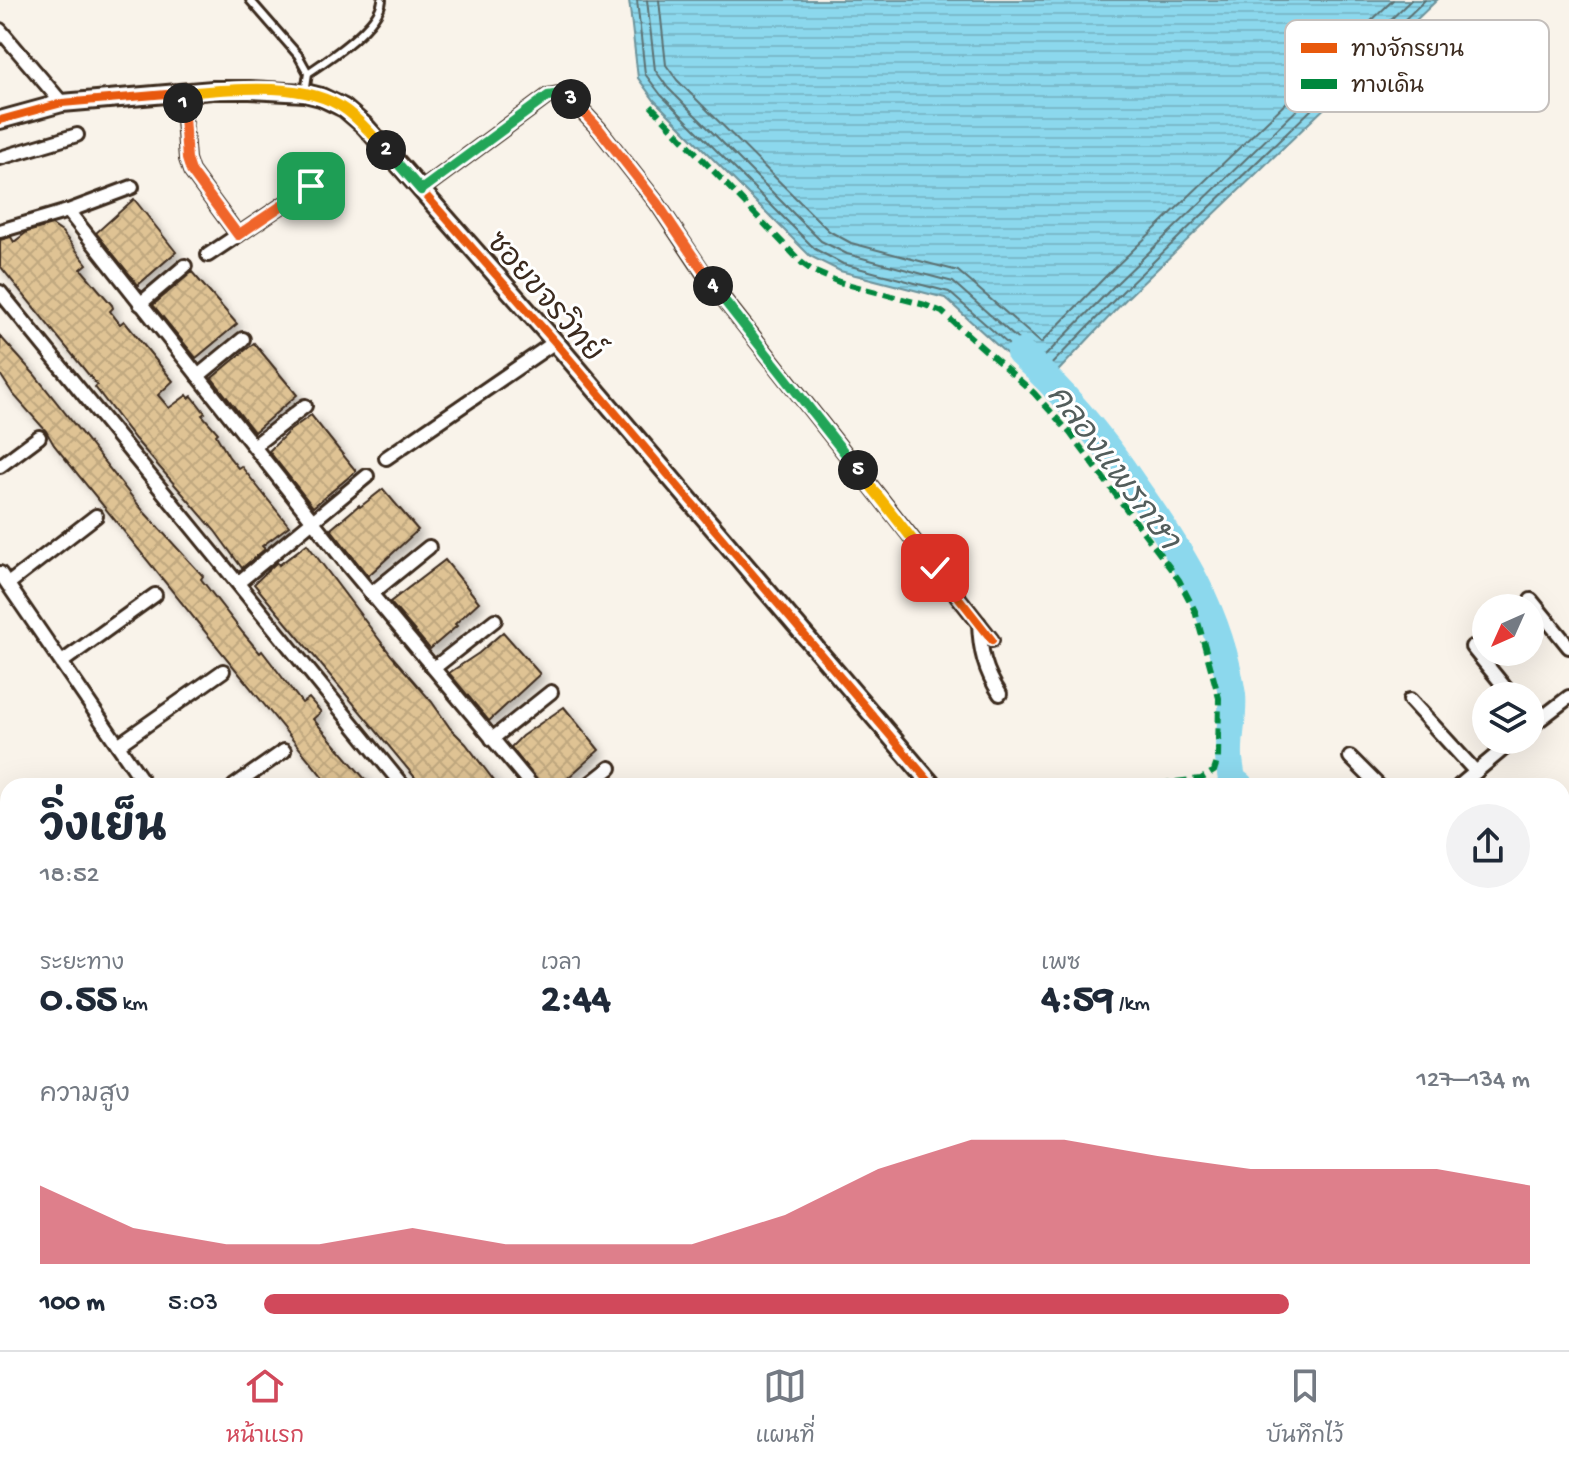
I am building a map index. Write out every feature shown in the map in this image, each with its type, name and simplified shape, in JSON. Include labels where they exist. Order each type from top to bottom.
[{"type":"street","points":[[0,30],[62,103]]},
{"type":"street","name":"ซอยขจรวิทย์","points":[[0,120],[62,103],[225,90],[305,93],[344,108],[365,126],[555,342],[926,778]]},
{"type":"street","points":[[182,93],[187,159],[191,171],[238,235]]},
{"type":"street","points":[[421,190],[548,96],[560,94],[572,100],[657,203],[707,278],[992,640]]},
{"type":"street","points":[[0,158],[77,135]]},
{"type":"street","points":[[208,255],[311,186]]},
{"type":"street","points":[[0,231],[68,211],[132,187]]},
{"type":"street","points":[[68,211],[371,594],[525,778]]},
{"type":"street","points":[[140,304],[185,266]]},
{"type":"street","points":[[0,292],[397,778]]},
{"type":"street","points":[[198,376],[243,339]]},
{"type":"street","points":[[386,458],[555,342]]},
{"type":"street","points":[[254,446],[305,406]]},
{"type":"street","points":[[0,466],[39,437]]},
{"type":"street","points":[[239,582],[367,476]]},
{"type":"street","points":[[96,516],[4,578],[141,778]]},
{"type":"street","points":[[371,594],[429,547]]},
{"type":"street","points":[[62,662],[155,595]]},
{"type":"street","points":[[1544,616],[1569,647]]},
{"type":"street","points":[[434,668],[495,620]]},
{"type":"street","points":[[979,623],[980,647],[986,672],[1000,694]]},
{"type":"street","points":[[1488,666],[1501,682]]},
{"type":"street","points":[[118,745],[223,671]]},
{"type":"street","points":[[492,739],[551,692]]},
{"type":"street","points":[[1544,714],[1569,697]]},
{"type":"street","points":[[1410,700],[1476,772]]},
{"type":"street","points":[[245,778],[284,751]]},
{"type":"street","points":[[1469,778],[1497,754]]},
{"type":"street","points":[[1350,757],[1371,778]]},
{"type":"street","points":[[597,778],[610,768]]},
{"type":"lane","points":[[250,0],[298,55],[308,73],[305,93]]},
{"type":"lane","points":[[308,73],[332,57],[368,25],[380,10],[382,0]]},
{"type":"water","points":[[629,0],[1437,0],[1416,20],[1285,20],[1285,112],[1320,112],[1128,297],[1043,387],[945,298],[840,271],[810,256],[654,100],[638,78]]},
{"type":"building","points":[[134,199],[176,252],[138,285],[96,233]]},
{"type":"building","points":[[52,225],[62,232],[87,264],[81,269],[112,305],[110,311],[120,324],[124,321],[173,381],[158,395],[169,408],[187,395],[189,398],[192,396],[205,413],[202,415],[218,433],[216,435],[229,457],[238,468],[241,466],[289,526],[262,546],[265,549],[242,568],[215,531],[135,439],[95,387],[97,385],[0,266],[0,240],[11,237],[14,242],[27,232]]},
{"type":"building","points":[[192,272],[237,324],[196,358],[153,305]]},
{"type":"building","points":[[0,336],[145,513],[203,576],[201,579],[243,633],[260,653],[262,651],[302,703],[309,698],[321,712],[313,719],[364,778],[324,778],[0,374]]},
{"type":"building","points":[[254,343],[297,395],[254,432],[212,378]]},
{"type":"building","points":[[311,415],[356,471],[313,507],[269,451]]},
{"type":"building","points":[[383,489],[418,530],[368,576],[331,529]]},
{"type":"building","points":[[307,544],[391,655],[492,778],[415,778],[254,584],[277,562],[279,565]]},
{"type":"building","points":[[445,560],[479,602],[430,649],[390,602]]},
{"type":"building","points":[[503,632],[540,674],[489,721],[449,673]]},
{"type":"building","points":[[564,707],[599,750],[568,778],[535,778],[511,747]]},
{"type":"waterway","name":"คลองแพรกษา","points":[[1020,353],[1082,416],[1109,451],[1168,536],[1197,585],[1218,637],[1232,695],[1229,748],[1232,778]]},
{"type":"marked path","points":[[651,106],[802,263],[839,282],[942,312],[1034,393],[1070,433],[1179,580],[1195,611],[1219,698],[1218,759],[1214,771],[1203,778]]},
{"type":"cycle path","points":[[0,120],[62,103],[213,90],[305,93],[344,108],[365,126],[555,342],[926,778]]},
{"type":"cycle path","points":[[421,190],[548,96],[560,94],[572,100],[657,203],[707,278],[992,640]]},
{"type":"route","points":[[311,186],[238,235],[191,171],[187,159],[182,93],[213,90],[288,91],[321,97],[344,108],[365,126],[421,190],[539,101],[560,94],[572,100],[657,203],[707,278],[935,568]]}]
